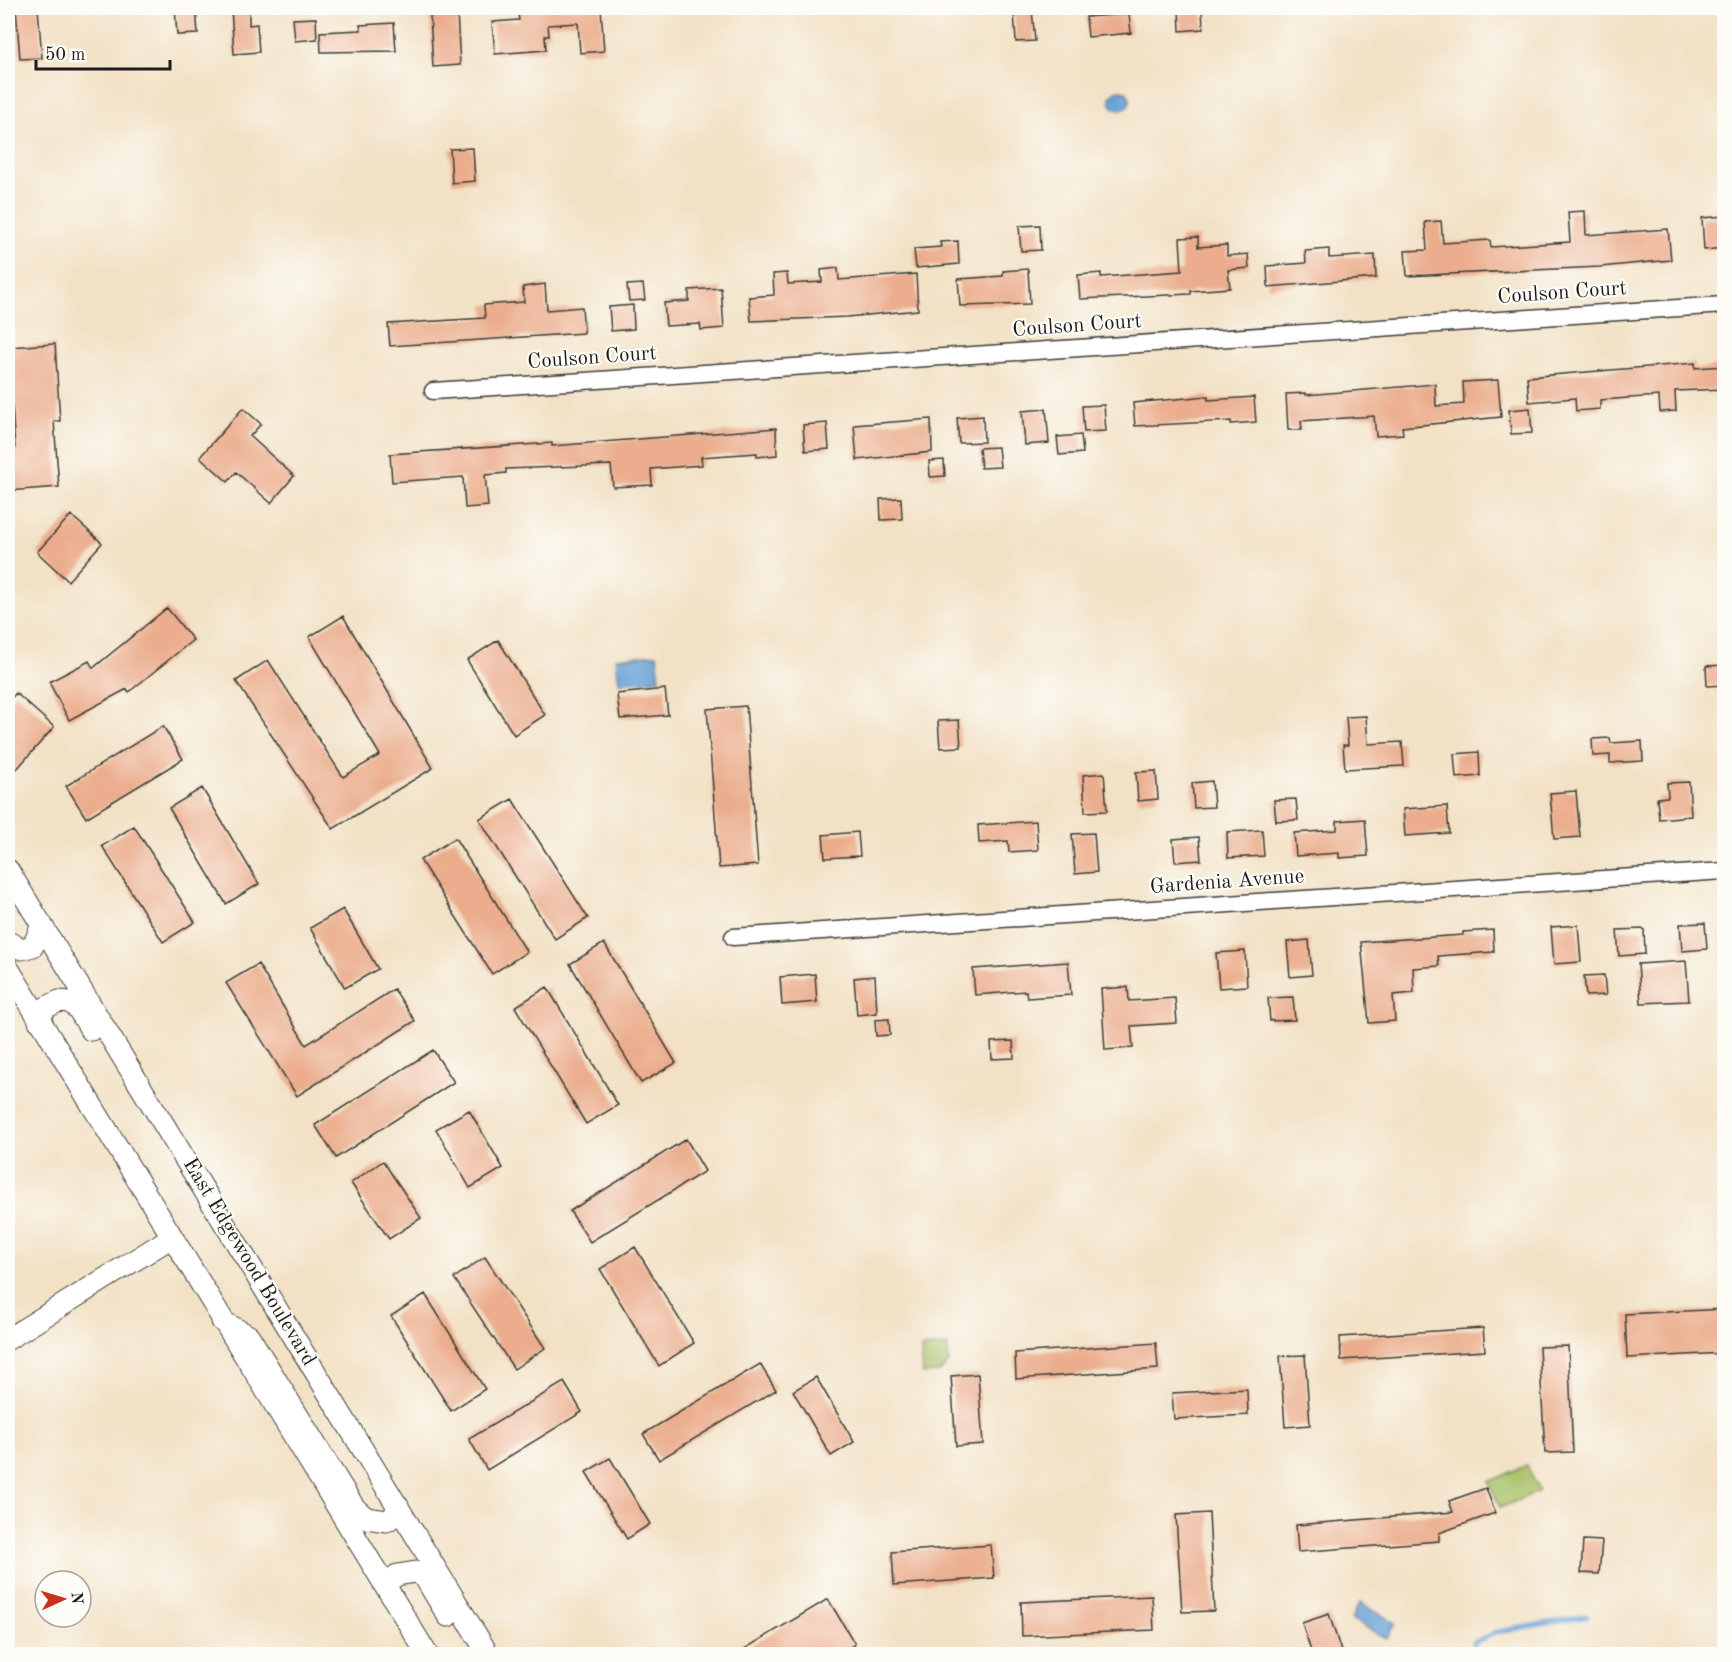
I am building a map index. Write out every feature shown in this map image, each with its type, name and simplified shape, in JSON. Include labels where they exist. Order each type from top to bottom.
[{"type":"street","name":"Coulson Court","points":[[433,391],[1725,305]]},
{"type":"street","name":"East Edgewood Boulevard","points":[[8,870],[489,1654]]},
{"type":"street","name":"Gardenia Avenue","points":[[733,937],[1725,871]]},
{"type":"street","points":[[8,942],[22,949],[33,946],[42,925]]},
{"type":"street","points":[[8,968],[427,1654]]},
{"type":"street","points":[[39,1021],[45,1008],[59,1002],[70,1002],[78,1009],[167,1156],[195,1174]]},
{"type":"street","points":[[8,1339],[172,1238]]},
{"type":"street","points":[[221,1320],[249,1336],[354,1507],[366,1518],[387,1521],[394,1516],[398,1505]]},
{"type":"street","points":[[384,1585],[397,1575],[407,1572],[416,1572],[425,1578],[472,1654]]},
{"type":"green space","points":[[948,1346],[949,1362],[940,1372],[923,1374],[921,1348]]},
{"type":"green space","points":[[1527,1465],[1539,1491],[1500,1508],[1489,1482]]},
{"type":"water","points":[[1120,90],[1127,93],[1130,100],[1127,107],[1120,110],[1113,107],[1110,100],[1113,93]]},
{"type":"water","points":[[657,654],[660,679],[619,683],[616,658]]},
{"type":"water","points":[[1360,1603],[1396,1623],[1387,1639],[1351,1619]]},
{"type":"building","points":[[16,8],[38,8],[42,58],[20,59]]},
{"type":"building","points":[[175,8],[196,8],[198,34],[177,35]]},
{"type":"building","points":[[231,8],[249,8],[249,25],[257,24],[259,52],[234,54]]},
{"type":"building","points":[[517,8],[601,8],[604,51],[580,53],[578,23],[548,25],[549,36],[545,36],[546,50],[495,54],[492,22],[519,20]]},
{"type":"building","points":[[1179,8],[1202,8],[1203,29],[1180,31]]},
{"type":"building","points":[[1032,10],[1035,41],[1016,42],[1014,12]]},
{"type":"building","points":[[457,13],[460,65],[433,67],[430,15]]},
{"type":"building","points":[[1129,14],[1131,33],[1088,37],[1086,17]]},
{"type":"building","points":[[316,18],[317,39],[295,41],[293,19]]},
{"type":"building","points":[[394,23],[396,51],[321,52],[320,32],[361,30],[360,25]]},
{"type":"building","points":[[473,148],[475,181],[452,183],[450,149]]},
{"type":"building","points":[[1585,211],[1586,235],[1668,229],[1671,260],[1600,267],[1407,276],[1405,251],[1427,250],[1425,222],[1441,221],[1443,243],[1490,240],[1491,247],[1570,242],[1568,212]]},
{"type":"building","points":[[1725,216],[1725,248],[1704,250],[1702,218]]},
{"type":"building","points":[[1040,225],[1041,250],[1021,251],[1019,226]]},
{"type":"building","points":[[1198,237],[1198,247],[1227,245],[1227,256],[1248,254],[1249,268],[1228,270],[1230,288],[1191,291],[1191,294],[1080,299],[1078,275],[1101,273],[1101,277],[1182,271],[1180,238]]},
{"type":"building","points":[[958,241],[959,264],[916,268],[914,249],[941,247],[940,242]]},
{"type":"building","points":[[1329,249],[1329,258],[1375,255],[1376,278],[1268,287],[1267,266],[1306,263],[1305,251]]},
{"type":"building","points":[[838,268],[839,280],[916,274],[918,310],[847,317],[751,321],[749,297],[774,295],[773,274],[787,273],[788,284],[822,282],[821,270]]},
{"type":"building","points":[[1028,269],[1030,304],[960,306],[958,279],[1003,276],[1003,271]]},
{"type":"building","points":[[545,284],[547,310],[582,307],[584,333],[390,346],[388,324],[485,318],[484,305],[524,302],[523,287]]},
{"type":"building","points":[[643,284],[645,300],[629,301],[627,285]]},
{"type":"building","points":[[721,288],[724,328],[701,330],[700,324],[666,326],[664,303],[689,301],[689,290]]},
{"type":"building","points":[[633,305],[634,329],[611,331],[609,307]]},
{"type":"building","points":[[55,344],[60,421],[54,421],[59,487],[8,491],[8,449],[15,449],[8,347]]},
{"type":"building","points":[[1695,363],[1695,368],[1725,366],[1725,389],[1675,391],[1676,411],[1660,412],[1659,396],[1600,400],[1600,409],[1576,411],[1575,398],[1529,402],[1527,377]]},
{"type":"building","points":[[1498,380],[1501,417],[1402,427],[1403,434],[1376,436],[1374,416],[1301,421],[1302,430],[1288,430],[1286,394],[1306,393],[1306,395],[1435,384],[1436,406],[1464,404],[1463,382]]},
{"type":"building","points":[[1208,396],[1208,400],[1254,397],[1256,422],[1231,424],[1231,421],[1135,426],[1133,403]]},
{"type":"building","points":[[1104,405],[1106,431],[1084,432],[1082,406]]},
{"type":"building","points":[[243,408],[261,424],[250,436],[294,476],[271,503],[236,472],[228,482],[200,457]]},
{"type":"building","points":[[1530,408],[1532,433],[1511,434],[1509,410]]},
{"type":"building","points":[[1046,409],[1049,443],[1025,445],[1022,411]]},
{"type":"building","points":[[983,416],[984,442],[959,443],[957,418]]},
{"type":"building","points":[[931,419],[932,452],[857,460],[854,425]]},
{"type":"building","points":[[827,423],[829,449],[805,451],[803,425]]},
{"type":"building","points":[[776,428],[777,455],[757,457],[757,453],[701,457],[702,465],[651,469],[652,485],[613,487],[611,465],[506,469],[506,473],[485,475],[488,506],[465,508],[463,477],[392,482],[390,454],[552,443],[552,446]]},
{"type":"building","points":[[1081,435],[1083,453],[1059,455],[1057,437]]},
{"type":"building","points":[[998,447],[1000,467],[981,468],[979,448]]},
{"type":"building","points":[[944,460],[945,476],[930,477],[929,461]]},
{"type":"building","points":[[901,498],[902,519],[881,520],[880,499]]},
{"type":"building","points":[[71,515],[102,543],[68,581],[37,552]]},
{"type":"building","points":[[167,608],[193,640],[129,692],[127,689],[69,720],[49,682],[89,661],[93,668]]},
{"type":"building","points":[[343,616],[433,768],[333,829],[236,681],[268,660],[343,777],[380,755],[309,637]]},
{"type":"building","points":[[498,640],[545,715],[514,735],[467,660]]},
{"type":"building","points":[[1725,665],[1725,685],[1707,686],[1706,666]]},
{"type":"building","points":[[665,689],[668,715],[620,719],[617,694]]},
{"type":"building","points":[[16,693],[54,727],[16,770],[8,762],[8,702]]},
{"type":"building","points":[[746,706],[758,865],[719,868],[707,709]]},
{"type":"building","points":[[1366,716],[1368,744],[1402,742],[1404,766],[1345,769],[1343,745],[1348,745],[1346,717]]},
{"type":"building","points":[[959,720],[961,747],[940,748],[938,721]]},
{"type":"building","points":[[163,726],[183,759],[86,818],[66,786]]},
{"type":"building","points":[[1610,738],[1611,743],[1642,741],[1643,761],[1610,763],[1610,755],[1593,756],[1592,739]]},
{"type":"building","points":[[1479,752],[1480,776],[1456,778],[1454,754]]},
{"type":"building","points":[[1156,771],[1158,799],[1138,801],[1136,772]]},
{"type":"building","points":[[1104,773],[1107,811],[1085,812],[1083,775]]},
{"type":"building","points":[[1212,781],[1214,807],[1194,808],[1192,783]]},
{"type":"building","points":[[1689,782],[1691,816],[1659,819],[1657,798],[1668,797],[1667,783]]},
{"type":"building","points":[[202,788],[259,884],[226,904],[169,808]]},
{"type":"building","points":[[1576,791],[1580,837],[1554,839],[1550,793]]},
{"type":"building","points":[[512,799],[588,918],[555,939],[479,819]]},
{"type":"building","points":[[1296,799],[1298,820],[1276,821],[1274,800]]},
{"type":"building","points":[[1447,806],[1449,833],[1405,836],[1403,809]]},
{"type":"building","points":[[1365,819],[1368,856],[1339,858],[1339,853],[1296,856],[1294,833],[1337,830],[1337,821]]},
{"type":"building","points":[[1036,821],[1038,850],[1009,852],[1008,841],[979,843],[978,825]]},
{"type":"building","points":[[134,826],[195,922],[163,942],[102,846]]},
{"type":"building","points":[[1262,830],[1264,856],[1228,858],[1227,832]]},
{"type":"building","points":[[858,832],[860,856],[825,858],[823,835]]},
{"type":"building","points":[[1094,833],[1097,872],[1075,874],[1072,834]]},
{"type":"building","points":[[1199,837],[1201,860],[1175,862],[1173,839]]},
{"type":"building","points":[[455,838],[527,952],[492,974],[420,860]]},
{"type":"building","points":[[343,909],[378,969],[345,988],[310,928]]},
{"type":"building","points":[[1705,923],[1707,949],[1682,951],[1680,924]]},
{"type":"building","points":[[1578,925],[1581,962],[1554,964],[1551,927]]},
{"type":"building","points":[[1644,929],[1645,954],[1619,956],[1617,930]]},
{"type":"building","points":[[1493,930],[1494,952],[1438,956],[1439,966],[1413,968],[1414,993],[1393,995],[1395,1021],[1369,1023],[1361,942],[1463,935],[1463,932]]},
{"type":"building","points":[[1309,940],[1312,975],[1290,977],[1287,942]]},
{"type":"building","points":[[604,943],[676,1063],[641,1083],[570,964]]},
{"type":"building","points":[[1245,951],[1247,986],[1219,988],[1216,953]]},
{"type":"building","points":[[1686,961],[1689,1001],[1641,1003],[1638,964]]},
{"type":"building","points":[[1068,962],[1071,995],[1027,998],[1026,991],[975,995],[973,969]]},
{"type":"building","points":[[258,964],[306,1045],[394,989],[415,1021],[297,1096],[226,983]]},
{"type":"building","points":[[815,974],[817,1002],[782,1005],[780,977]]},
{"type":"building","points":[[1604,975],[1606,995],[1586,996],[1584,976]]},
{"type":"building","points":[[875,976],[877,1013],[857,1015],[854,978]]},
{"type":"building","points":[[547,987],[618,1105],[586,1124],[515,1007]]},
{"type":"building","points":[[1128,987],[1129,1001],[1175,998],[1177,1023],[1131,1026],[1133,1048],[1105,1050],[1101,989]]},
{"type":"building","points":[[1293,997],[1295,1020],[1270,1021],[1268,998]]},
{"type":"building","points":[[889,1019],[890,1035],[876,1036],[875,1020]]},
{"type":"building","points":[[1013,1041],[1014,1058],[992,1059],[991,1042]]},
{"type":"building","points":[[433,1050],[454,1082],[336,1158],[315,1125]]},
{"type":"building","points":[[469,1110],[503,1168],[470,1188],[436,1129]]},
{"type":"building","points":[[686,1139],[705,1171],[590,1242],[570,1211]]},
{"type":"building","points":[[383,1161],[421,1218],[389,1239],[351,1183]]},
{"type":"building","points":[[635,1247],[694,1343],[659,1366],[600,1269]]},
{"type":"building","points":[[485,1257],[545,1348],[514,1369],[454,1278]]},
{"type":"building","points":[[425,1294],[485,1389],[451,1411],[391,1316]]},
{"type":"building","points":[[1725,1309],[1725,1353],[1627,1358],[1625,1314]]},
{"type":"building","points":[[1483,1328],[1485,1351],[1341,1360],[1340,1337]]},
{"type":"building","points":[[1156,1343],[1158,1369],[1016,1379],[1015,1353]]},
{"type":"building","points":[[1568,1346],[1573,1452],[1545,1453],[1539,1347]]},
{"type":"building","points":[[1305,1355],[1310,1425],[1285,1427],[1280,1356]]},
{"type":"building","points":[[760,1364],[776,1390],[659,1460],[643,1434]]},
{"type":"building","points":[[978,1374],[983,1444],[956,1446],[951,1376]]},
{"type":"building","points":[[816,1377],[854,1442],[831,1456],[793,1391]]},
{"type":"building","points":[[564,1382],[582,1412],[487,1470],[469,1439]]},
{"type":"building","points":[[1247,1389],[1248,1415],[1174,1419],[1172,1393]]},
{"type":"building","points":[[610,1458],[650,1524],[627,1539],[586,1472]]},
{"type":"building","points":[[1486,1488],[1495,1513],[1439,1533],[1439,1541],[1298,1552],[1296,1525],[1453,1512],[1449,1501]]},
{"type":"building","points":[[1209,1513],[1214,1611],[1182,1612],[1176,1515]]},
{"type":"building","points":[[1583,1540],[1602,1541],[1599,1574],[1581,1573]]},
{"type":"building","points":[[991,1545],[994,1578],[894,1585],[892,1552]]},
{"type":"building","points":[[1152,1596],[1154,1630],[1022,1636],[1021,1602]]},
{"type":"building","points":[[828,1599],[855,1644],[839,1654],[736,1654]]},
{"type":"building","points":[[1329,1614],[1342,1654],[1312,1654],[1302,1623]]},
{"type":"waterway","points":[[1473,1654],[1474,1642],[1498,1632],[1587,1616]]}]
